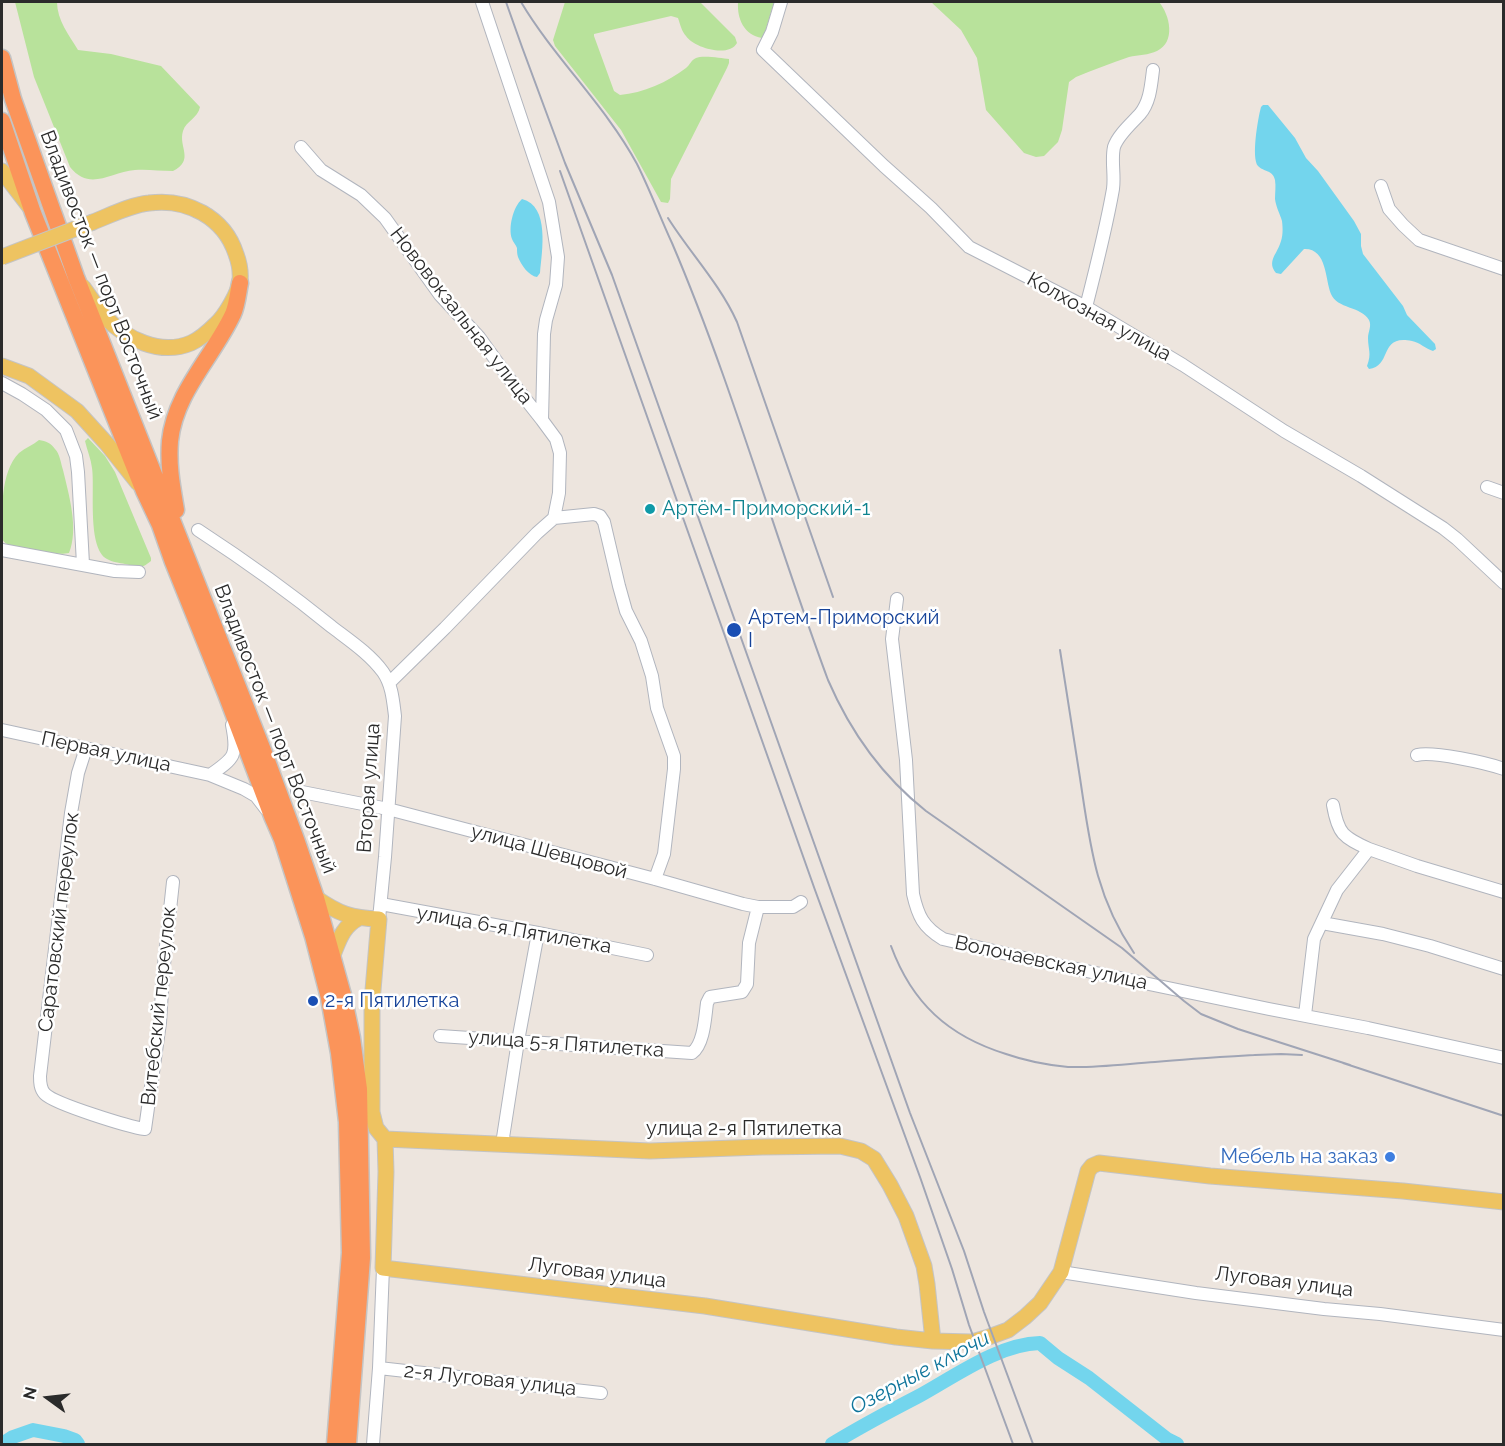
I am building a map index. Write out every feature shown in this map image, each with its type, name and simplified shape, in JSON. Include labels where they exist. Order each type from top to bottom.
[{"type":"highway","name":"Владивосток — порт Восточный","points":[[2,58],[13,99],[76,277],[266,758],[297,842],[333,955],[352,1038],[361,1145],[362,1258],[348,1444]]},
{"type":"highway","name":"Владивосток — порт Восточный","points":[[2,121],[33,213],[144,491],[160,525],[282,839],[313,936],[329,998],[339,1053],[347,1122],[351,1253],[335,1444]]},
{"type":"highway","points":[[178,534],[176,508],[170,482],[172,431],[176,415],[191,383],[233,313],[240,283]]},
{"type":"main road","points":[[2,171],[33,213]]},
{"type":"main road","points":[[2,257],[132,207],[166,202],[197,209],[213,219],[232,243],[239,265],[240,283],[222,319],[191,343],[173,347],[148,345],[131,338],[105,316],[76,277]]},
{"type":"main road","points":[[2,366],[29,376],[77,411],[107,444],[144,491]]},
{"type":"main road","points":[[316,898],[337,912],[359,918]]},
{"type":"main road","points":[[333,955],[348,925],[359,918],[380,912]]},
{"type":"main road","name":"Вторая улица","points":[[380,912],[372,1002],[372,1112],[376,1128],[385,1139]]},
{"type":"main road","points":[[383,1268],[385,1139]]},
{"type":"main road","name":"улица 2-я Пятилетка","points":[[385,1139],[650,1151],[840,1146],[861,1151],[874,1159],[906,1216],[924,1266],[933,1341]]},
{"type":"main road","points":[[933,1341],[972,1342],[986,1338],[1008,1329],[1040,1303],[1060,1272],[1088,1171],[1099,1163],[1210,1176],[1404,1191],[1503,1202]]},
{"type":"main road","name":"Луговая улица","points":[[383,1268],[705,1306],[933,1341]]},
{"type":"street","points":[[482,2],[549,202],[558,257],[556,285],[544,334],[542,420]]},
{"type":"street","name":"Колхозная улица","points":[[781,2],[772,32],[763,50],[931,208],[969,247],[1086,307],[1183,365],[1284,431],[1361,476],[1443,528],[1503,583]]},
{"type":"street","points":[[1086,307],[1106,226],[1113,186],[1115,143],[1141,112],[1151,90],[1153,70]]},
{"type":"street","name":"Нововокзальная улица","points":[[301,147],[321,170],[361,195],[385,218],[440,295],[479,337],[556,439],[560,453],[559,493],[554,518]]},
{"type":"street","points":[[1381,186],[1389,209],[1419,240],[1503,269]]},
{"type":"street","points":[[2,383],[46,410],[66,430],[76,456],[83,564]]},
{"type":"street","points":[[1487,487],[1503,493]]},
{"type":"street","points":[[389,683],[554,518],[594,514],[600,516],[604,522],[626,611],[641,641],[652,676],[657,708],[674,756],[664,854],[655,879]]},
{"type":"street","name":"Вторая улица","points":[[198,530],[299,600],[362,651],[384,674],[389,683],[393,696],[394,716],[380,912]]},
{"type":"street","points":[[2,550],[115,571],[139,572]]},
{"type":"street","name":"Волочаевская улица","points":[[897,599],[892,639],[906,760],[913,894],[916,909],[929,929],[943,939],[1023,958],[1368,1028],[1503,1058]]},
{"type":"street","points":[[210,775],[228,763],[235,752],[235,740],[226,694]]},
{"type":"street","name":"Первая улица","points":[[2,730],[210,775],[256,796],[272,816]]},
{"type":"street","name":"Саратовский переулок","points":[[86,748],[78,772],[71,813],[40,1076],[41,1087],[46,1095],[60,1102],[127,1126],[145,1130]]},
{"type":"street","points":[[1417,755],[1438,755],[1489,763],[1503,769]]},
{"type":"street","name":"улица Шевцовой","points":[[297,791],[388,809],[742,904],[758,907],[793,907],[801,902]]},
{"type":"street","points":[[1333,805],[1335,819],[1345,837],[1369,849],[1417,867],[1503,892]]},
{"type":"street","points":[[1305,1015],[1314,939],[1337,890],[1369,849]]},
{"type":"street","name":"Витебский переулок","points":[[145,1130],[160,1023],[173,882]]},
{"type":"street","name":"улица 5-я Пятилетка","points":[[440,1035],[692,1053],[698,1049],[710,998],[742,992],[745,989],[749,943],[758,907]]},
{"type":"street","name":"улица 6-я Пятилетка","points":[[380,912],[404,909],[647,955]]},
{"type":"street","points":[[1322,923],[1430,945],[1503,969]]},
{"type":"street","points":[[502,1144],[538,933]]},
{"type":"street","points":[[373,1444],[383,1268]]},
{"type":"street","name":"Луговая улица","points":[[1060,1272],[1219,1296],[1503,1330]]},
{"type":"street","name":"2-я Луговая улица","points":[[379,1368],[601,1393]]},
{"type":"green space","points":[[15,2],[57,2],[61,21],[78,50],[111,54],[161,66],[200,107],[183,131],[185,158],[180,167],[173,171],[126,171],[101,179],[93,179],[85,178],[70,167],[34,77]]},
{"type":"green space","points":[[565,2],[700,2],[735,37],[737,43],[733,47],[727,50],[712,50],[690,40],[683,32],[678,18],[671,16],[594,34],[614,91],[620,95],[637,92],[663,82],[699,57],[729,59],[727,68],[671,179],[668,203],[661,202],[621,130],[555,46],[553,40]]},
{"type":"green space","points":[[738,2],[774,2],[762,38],[746,30],[740,20]]},
{"type":"green space","points":[[931,2],[1159,2],[1166,14],[1169,35],[1163,47],[1157,51],[1122,59],[1076,77],[1069,82],[1058,142],[1044,156],[1036,157],[1024,153],[986,110],[977,58],[961,30]]},
{"type":"green space","points":[[88,438],[105,456],[115,472],[151,558],[151,561],[144,566],[136,567],[114,562],[101,553],[94,531],[93,477],[85,441]]},
{"type":"green space","points":[[39,440],[52,445],[61,462],[73,523],[69,553],[22,549],[8,545],[2,539],[3,493],[8,471],[19,453]]},
{"type":"water","points":[[1263,105],[1268,105],[1295,138],[1306,158],[1354,221],[1361,234],[1363,254],[1403,306],[1407,315],[1435,344],[1436,349],[1433,351],[1412,341],[1394,342],[1381,362],[1369,369],[1367,366],[1370,355],[1368,338],[1370,322],[1361,312],[1334,299],[1324,266],[1317,254],[1312,250],[1304,249],[1281,274],[1276,273],[1273,269],[1273,258],[1281,241],[1283,230],[1276,205],[1274,177],[1256,162],[1257,128]]},
{"type":"water","points":[[522,199],[531,203],[541,220],[543,242],[540,273],[537,277],[528,272],[521,263],[512,240],[511,224],[514,212]]},
{"type":"waterway","name":"Озерные ключи","points":[[832,1444],[992,1355],[1008,1349],[1040,1343],[1167,1439],[1177,1444]]},
{"type":"waterway","name":"Озерные ключи","points":[[2,1444],[13,1437],[33,1430],[64,1436],[75,1440],[78,1444]]},
{"type":"railway","points":[[506,2],[565,163],[612,275],[910,1113],[964,1251],[1033,1444]]},
{"type":"railway","points":[[521,2],[534,23],[610,122],[642,174],[715,351],[828,680],[857,735],[869,752],[910,798],[926,811],[1122,948],[1201,1014],[1238,1029],[1350,1065]]},
{"type":"railway","points":[[560,171],[815,890],[920,1177],[969,1325],[1013,1444]]},
{"type":"railway","points":[[668,218],[722,295],[737,322],[833,597]]},
{"type":"railway","points":[[1060,650],[1096,869],[1111,911],[1134,953]]},
{"type":"railway","points":[[891,946],[910,984],[935,1015],[967,1038],[985,1047],[1021,1059],[1079,1067],[1255,1055],[1302,1055]]},
{"type":"railway","points":[[1343,1063],[1504,1116]]},
{"type":"place","name":"Артём-Приморский-1","points":[[650,509]]},
{"type":"place","name":"Артем-Приморский I","points":[[734,630]]},
{"type":"place","name":"2-я Пятилетка","points":[[313,1001]]},
{"type":"place","name":"Мебель на заказ","points":[[1390,1157]]}]
